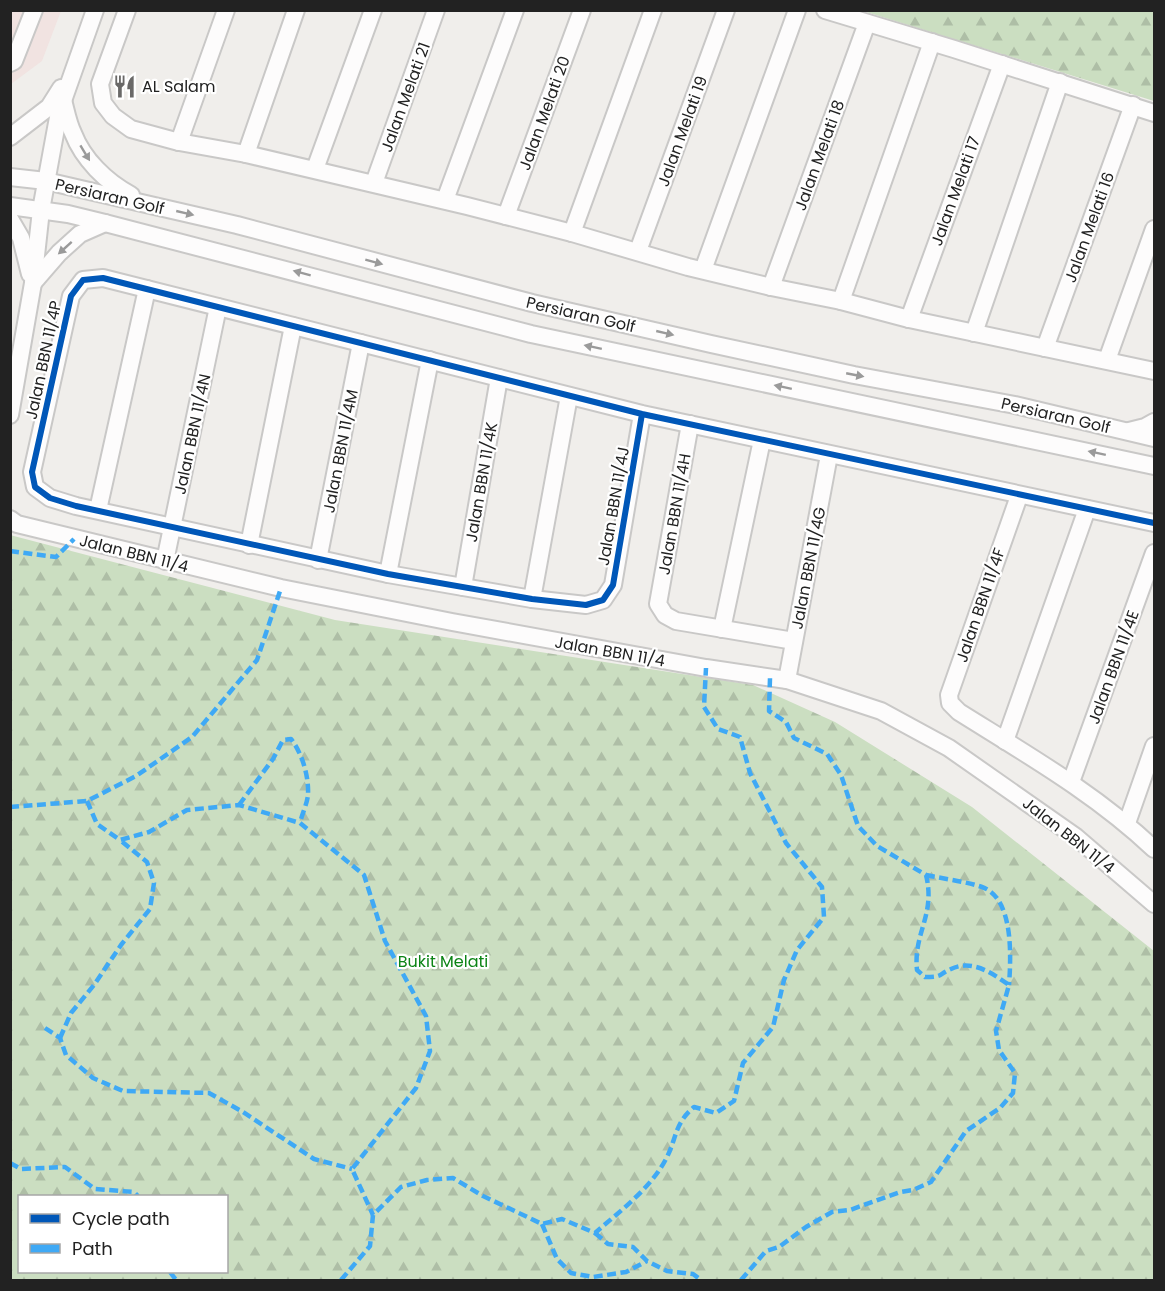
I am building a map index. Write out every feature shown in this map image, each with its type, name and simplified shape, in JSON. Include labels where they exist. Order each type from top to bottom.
[{"type":"street","points":[[10,63],[14,60],[34,10]]},
{"type":"street","points":[[10,415],[32,289],[41,210],[59,112],[94,10]]},
{"type":"street","points":[[127,10],[100,84],[103,103],[113,116],[131,129],[179,142],[246,154],[445,200],[771,287],[841,300],[909,319],[1155,370]]},
{"type":"street","points":[[179,142],[226,10]]},
{"type":"street","points":[[246,154],[296,10]]},
{"type":"street","points":[[315,170],[373,10]]},
{"type":"street","name":"Jalan Melati 21","points":[[374,183],[436,10]]},
{"type":"street","points":[[445,200],[515,10]]},
{"type":"street","name":"Jalan Melati 20","points":[[506,216],[582,10]]},
{"type":"street","points":[[572,233],[653,10]]},
{"type":"street","name":"Jalan Melati 19","points":[[638,251],[726,10]]},
{"type":"street","points":[[703,270],[797,10]]},
{"type":"street","points":[[825,10],[1155,113]]},
{"type":"street","name":"Jalan Melati 18","points":[[771,287],[867,23]]},
{"type":"street","points":[[841,300],[932,42]]},
{"type":"street","name":"Jalan Melati 17","points":[[909,319],[1002,64]]},
{"type":"street","points":[[10,137],[49,107],[74,69]]},
{"type":"street","points":[[974,333],[1060,82]]},
{"type":"street","points":[[63,99],[73,133],[91,164],[117,188],[148,204]]},
{"type":"street","name":"Jalan Melati 16","points":[[1045,348],[1133,105]]},
{"type":"street","name":"Persiaran Golf","points":[[10,177],[46,181],[237,225],[544,306],[854,375],[1015,405],[1155,438]]},
{"type":"street","name":"Persiaran Golf","points":[[10,206],[105,223],[531,334],[1155,466]]},
{"type":"street","points":[[10,219],[21,238],[32,289]]},
{"type":"street","points":[[32,289],[59,253],[80,234],[105,223]]},
{"type":"street","points":[[1107,360],[1155,229]]},
{"type":"street","name":"Jalan BBN 11/4P","points":[[98,510],[50,498],[35,487],[33,472],[71,296],[83,280],[103,278],[147,289]]},
{"type":"street","points":[[569,396],[532,598],[318,560],[98,510],[147,289],[642,414],[1155,523]]},
{"type":"street","name":"Jalan BBN 11/4N","points":[[165,561],[218,307]]},
{"type":"street","points":[[249,545],[293,326]]},
{"type":"street","name":"Jalan BBN 11/4M","points":[[318,560],[362,343]]},
{"type":"street","points":[[388,574],[430,360]]},
{"type":"street","name":"Jalan BBN 11/4K","points":[[463,587],[499,378]]},
{"type":"street","name":"Jalan BBN 11/4J","points":[[532,598],[586,605],[603,600],[613,585],[642,414]]},
{"type":"street","points":[[1128,431],[1155,422]]},
{"type":"street","name":"Jalan BBN 11/4H","points":[[690,424],[658,604],[665,615],[676,621],[722,629]]},
{"type":"street","points":[[762,440],[722,629],[794,641]]},
{"type":"street","name":"Jalan BBN 11/4G","points":[[787,680],[830,455]]},
{"type":"street","name":"Jalan BBN 11/4F","points":[[1005,741],[959,712],[950,704],[949,695],[1019,495]]},
{"type":"street","points":[[1087,509],[1005,741],[1071,782],[1127,823],[1155,849]]},
{"type":"street","name":"Jalan BBN 11/4","points":[[10,519],[17,524],[281,588],[452,622],[706,668],[787,680],[881,711],[949,748],[1076,837],[1155,904]]},
{"type":"street","name":"Jalan BBN 11/4E","points":[[1071,782],[1155,552]]},
{"type":"street","points":[[1127,823],[1155,746]]},
{"type":"shaded area","points":[[11,11],[61,11],[42,61],[11,84]]},
{"type":"green space","points":[[863,11],[1154,11],[1154,101]]},
{"type":"green space","name":"Bukit Melati","points":[[10,535],[335,620],[753,685],[835,722],[972,807],[1154,951],[1154,1280],[11,1280]]},
{"type":"marked path","points":[[10,551],[56,557],[74,539]]},
{"type":"marked path","points":[[10,807],[87,801],[136,776],[192,737],[257,660],[281,588]]},
{"type":"marked path","points":[[341,1280],[370,1246],[373,1215],[401,1187],[427,1180],[453,1178],[483,1196],[542,1224],[562,1219],[595,1233],[652,1180],[666,1159],[683,1119],[694,1107],[716,1113],[734,1101],[743,1063],[773,1027],[784,980],[797,950],[824,917],[822,887],[786,843],[750,773],[740,737],[718,729],[704,707],[706,668]]},
{"type":"marked path","points":[[741,1280],[766,1251],[779,1247],[806,1227],[832,1212],[850,1210],[931,1182],[966,1131],[1000,1108],[1013,1093],[1015,1073],[999,1050],[996,1031],[1009,985],[989,972],[974,967],[959,966],[931,977],[925,977],[917,970],[918,945],[928,902],[926,875],[877,846],[858,826],[841,775],[827,754],[794,738],[786,722],[769,711],[770,678]]},
{"type":"marked path","points":[[239,805],[273,759],[283,740],[291,739],[301,758],[308,788],[300,823]]},
{"type":"marked path","points":[[87,801],[97,824],[120,840],[149,832],[187,810],[239,805],[300,823],[364,875],[385,941],[426,1016],[430,1051],[416,1088],[352,1169],[373,1215]]},
{"type":"marked path","points":[[60,1038],[71,1013],[150,909],[154,883],[147,862],[120,840]]},
{"type":"marked path","points":[[926,875],[982,887],[992,893],[1000,903],[1005,915],[1010,945],[1009,985]]},
{"type":"marked path","points":[[45,1028],[60,1038],[66,1055],[93,1078],[123,1091],[209,1093],[243,1112],[314,1159],[352,1169]]},
{"type":"marked path","points":[[10,1163],[21,1169],[65,1167],[95,1189],[134,1192],[137,1195]]},
{"type":"marked path","points":[[542,1224],[557,1259],[571,1273],[593,1277],[626,1272],[647,1261]]},
{"type":"marked path","points":[[595,1233],[608,1244],[633,1247],[647,1261],[667,1271],[693,1274],[701,1280]]},
{"type":"marked path","points":[[171,1273],[176,1280]]},
{"type":"cycle path","points":[[642,414],[613,585],[603,600],[586,605],[532,599],[388,574],[76,506],[50,498],[35,487],[32,472],[71,296],[83,280],[103,278],[642,414],[1154,523]]},
{"type":"place","name":"AL Salam","points":[[124,86]]}]
